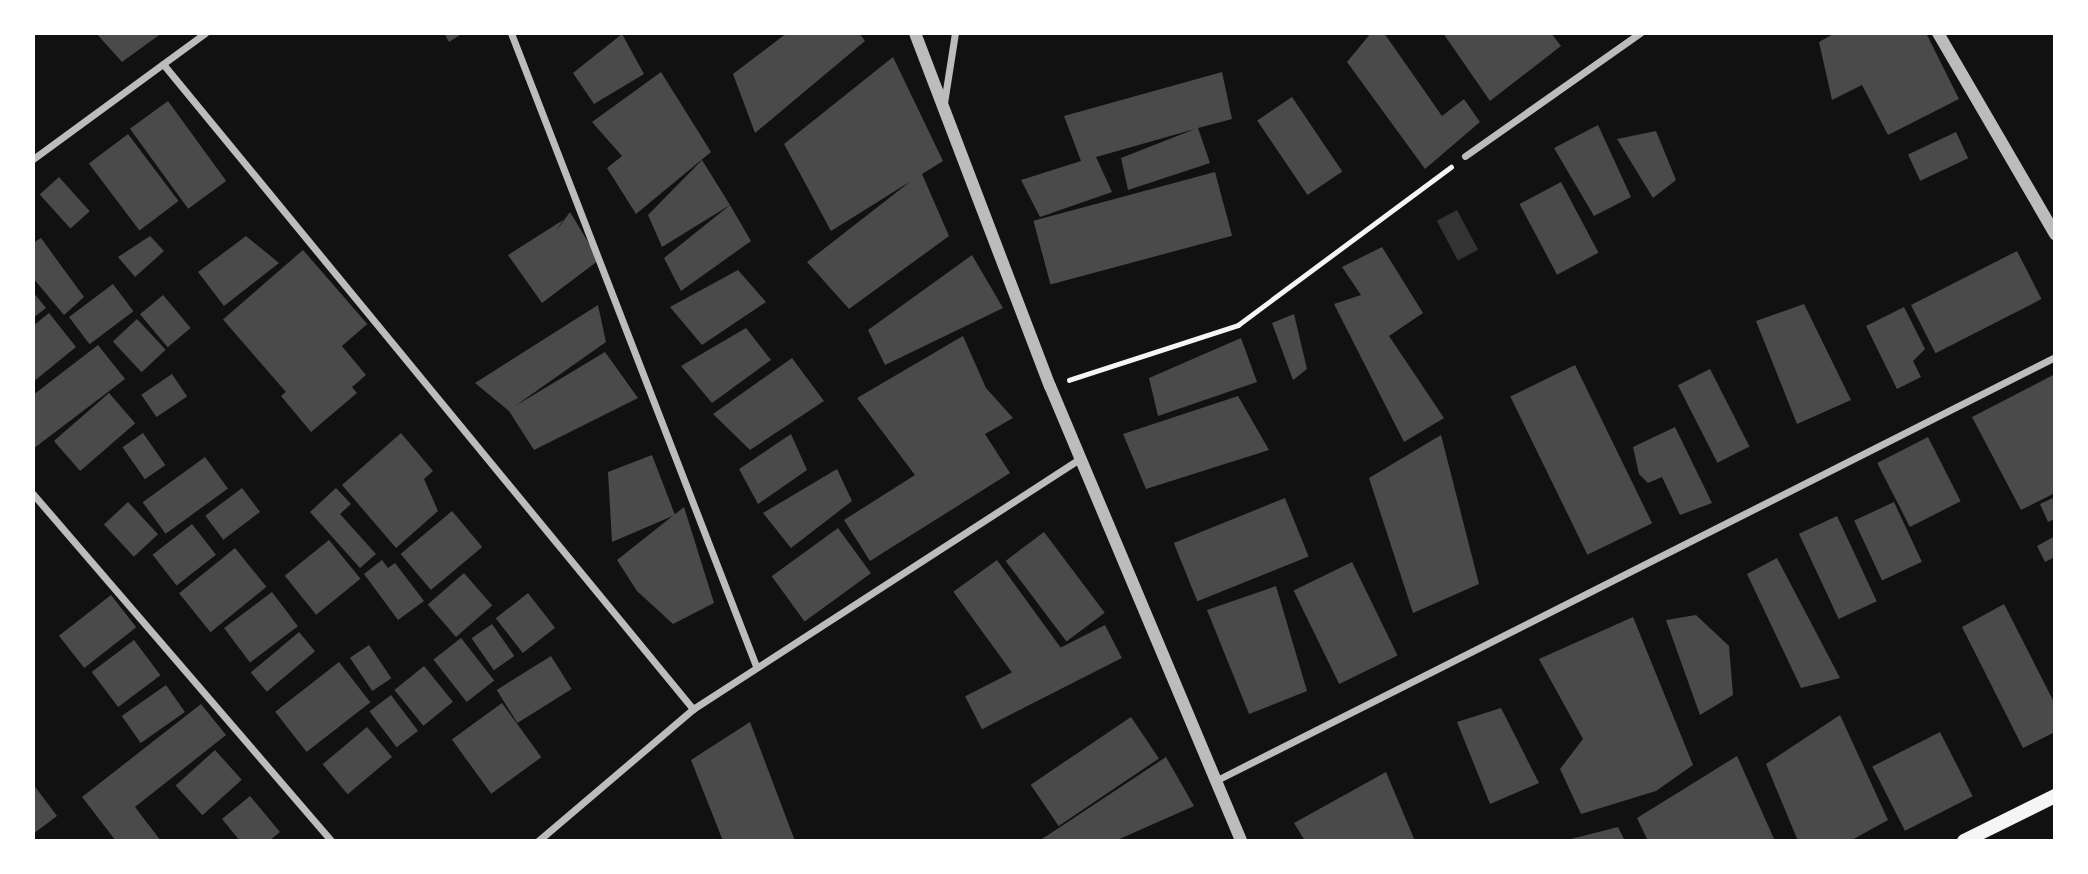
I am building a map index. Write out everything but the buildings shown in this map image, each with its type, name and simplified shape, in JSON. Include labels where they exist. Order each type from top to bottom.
[{"type":"main road","points":[[1965,841],[2055,796]]},
{"type":"street","points":[[33,159],[205,33]]},
{"type":"street","points":[[511,33],[756,666]]},
{"type":"street","points":[[915,33],[1050,386],[1241,841]]},
{"type":"street","points":[[944,103],[955,33]]},
{"type":"street","points":[[1465,156],[1640,33]]},
{"type":"street","points":[[1938,33],[2055,233]]},
{"type":"street","points":[[163,64],[693,709]]},
{"type":"street","points":[[1217,780],[2055,357]]},
{"type":"street","points":[[538,841],[693,709],[1081,458]]},
{"type":"street","points":[[33,494],[331,841]]},
{"type":"path","points":[[1050,386],[1238,325],[1465,156]]},
{"type":"shaded area","points":[[1457,210],[1478,250],[1458,261],[1437,221]]}]
